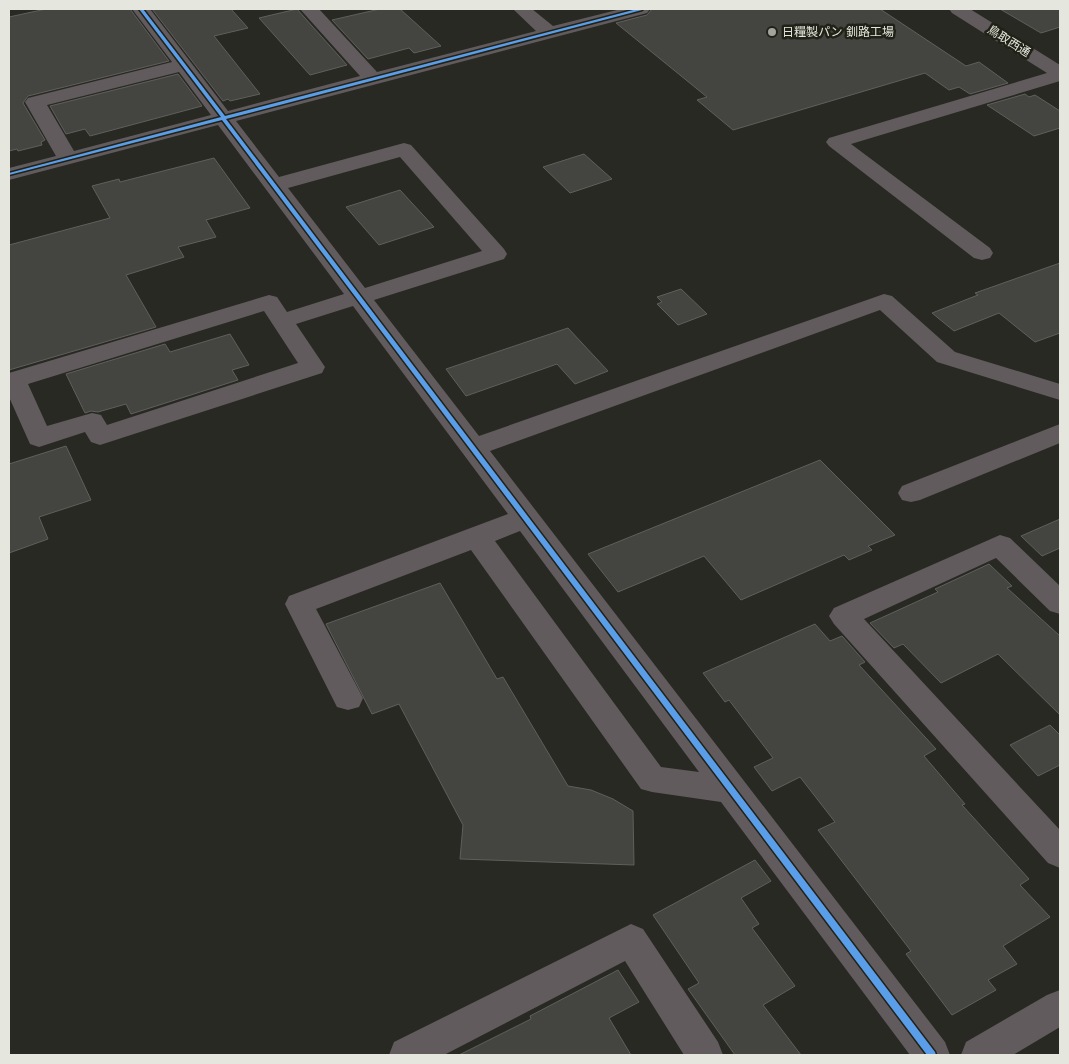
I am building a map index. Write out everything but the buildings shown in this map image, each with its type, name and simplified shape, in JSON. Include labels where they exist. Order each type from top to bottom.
[{"type":"street","points":[[141,9],[932,1055]]},
{"type":"street","points":[[309,9],[373,79]]},
{"type":"street","points":[[522,9],[550,33]]},
{"type":"street","points":[[9,174],[641,9]]},
{"type":"street","name":"鳥取西通","points":[[958,9],[1060,74]]},
{"type":"street","points":[[1034,57],[1060,49]]},
{"type":"street","points":[[68,159],[35,102],[184,65]]},
{"type":"street","points":[[982,253],[836,142],[1060,74]]},
{"type":"street","points":[[274,185],[404,149],[496,254],[282,321]]},
{"type":"street","points":[[473,448],[884,301],[946,357],[1060,392]]},
{"type":"street","points":[[269,302],[282,321],[313,368],[100,436],[92,421],[39,438],[14,380],[269,302]]},
{"type":"street","points":[[911,493],[1060,433]]},
{"type":"street","points":[[348,698],[299,604],[526,518]]},
{"type":"street","points":[[477,537],[652,779],[732,790]]},
{"type":"street","points":[[1060,603],[1000,546],[844,616],[1060,853]]},
{"type":"street","points":[[407,1055],[631,940],[705,1055]]},
{"type":"street","points":[[979,1055],[1060,1007]]},
{"type":"cycle path","points":[[141,9],[932,1055]]},
{"type":"cycle path","points":[[9,174],[641,9]]},
{"type":"place","name":"日糧製パン 釧路工場","points":[[772,32]]}]
